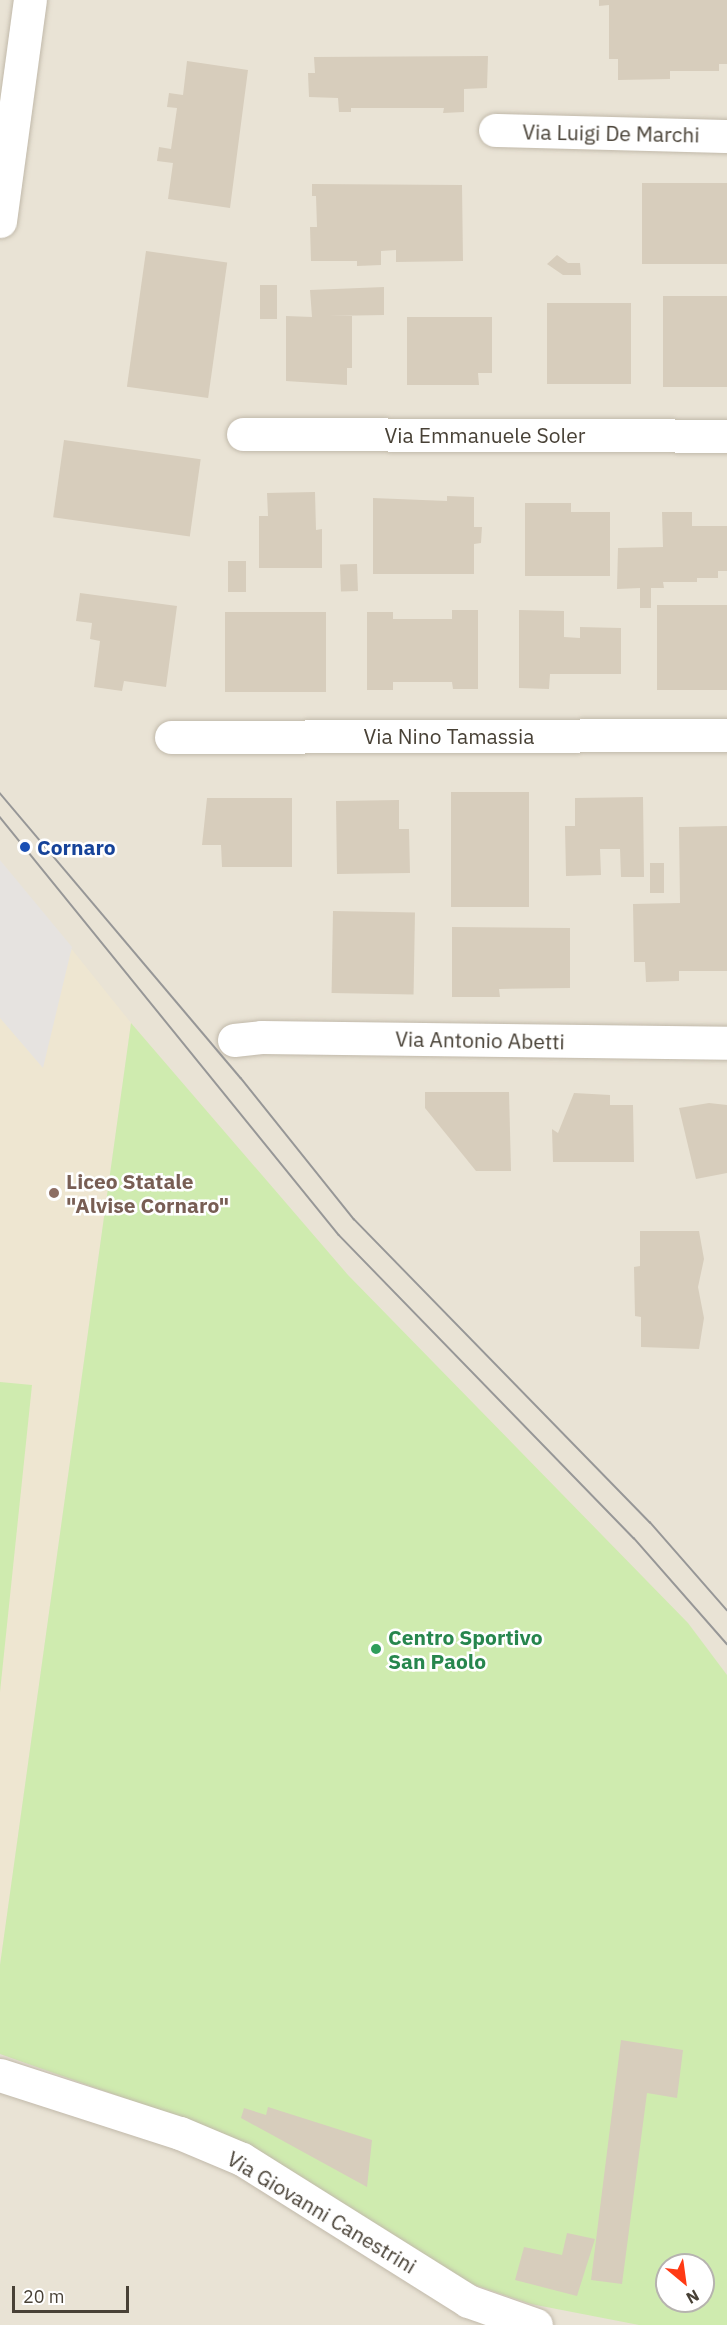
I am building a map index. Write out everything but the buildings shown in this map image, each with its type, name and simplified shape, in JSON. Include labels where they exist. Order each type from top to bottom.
[{"type":"street","points":[[0,222],[19,13]]},
{"type":"street","name":"Via Luigi De Marchi","points":[[495,130],[727,136]]},
{"type":"street","name":"Via Emmanuele Soler","points":[[243,434],[727,436]]},
{"type":"street","name":"Via Nino Tamassia","points":[[171,737],[727,735]]},
{"type":"street","name":"Via Antonio Abetti","points":[[247,1038],[727,1043]]},
{"type":"street","name":"Via Giovanni Canestrini","points":[[0,2075],[180,2133],[242,2159],[468,2301],[536,2325]]},
{"type":"shaded area","points":[[0,0],[727,0],[727,2325],[0,2325]]},
{"type":"shaded area","name":"Liceo Statale \"Alvise Cornaro\"","points":[[0,860],[131,1023],[0,1965]]},
{"type":"shaded area","points":[[0,860],[72,947],[43,1068],[0,1018]]},
{"type":"green space","name":"Centro Sportivo San Paolo","points":[[131,1023],[348,1275],[688,1623],[727,1675],[727,2325],[639,2325],[531,2304],[466,2282],[158,2110],[0,2054],[0,1965]]},
{"type":"green space","points":[[0,1382],[32,1385],[0,1692]]},
{"type":"tram line","points":[[0,793],[241,1078],[354,1219],[650,1522],[727,1610]]},
{"type":"tram line","points":[[0,817],[339,1235],[634,1538],[727,1644]]},
{"type":"place","name":"Cornaro","points":[[25,847]]},
{"type":"place","name":"Liceo Statale \"Alvise Cornaro\"","points":[[54,1193]]},
{"type":"place","name":"Centro Sportivo San Paolo","points":[[376,1649]]}]
